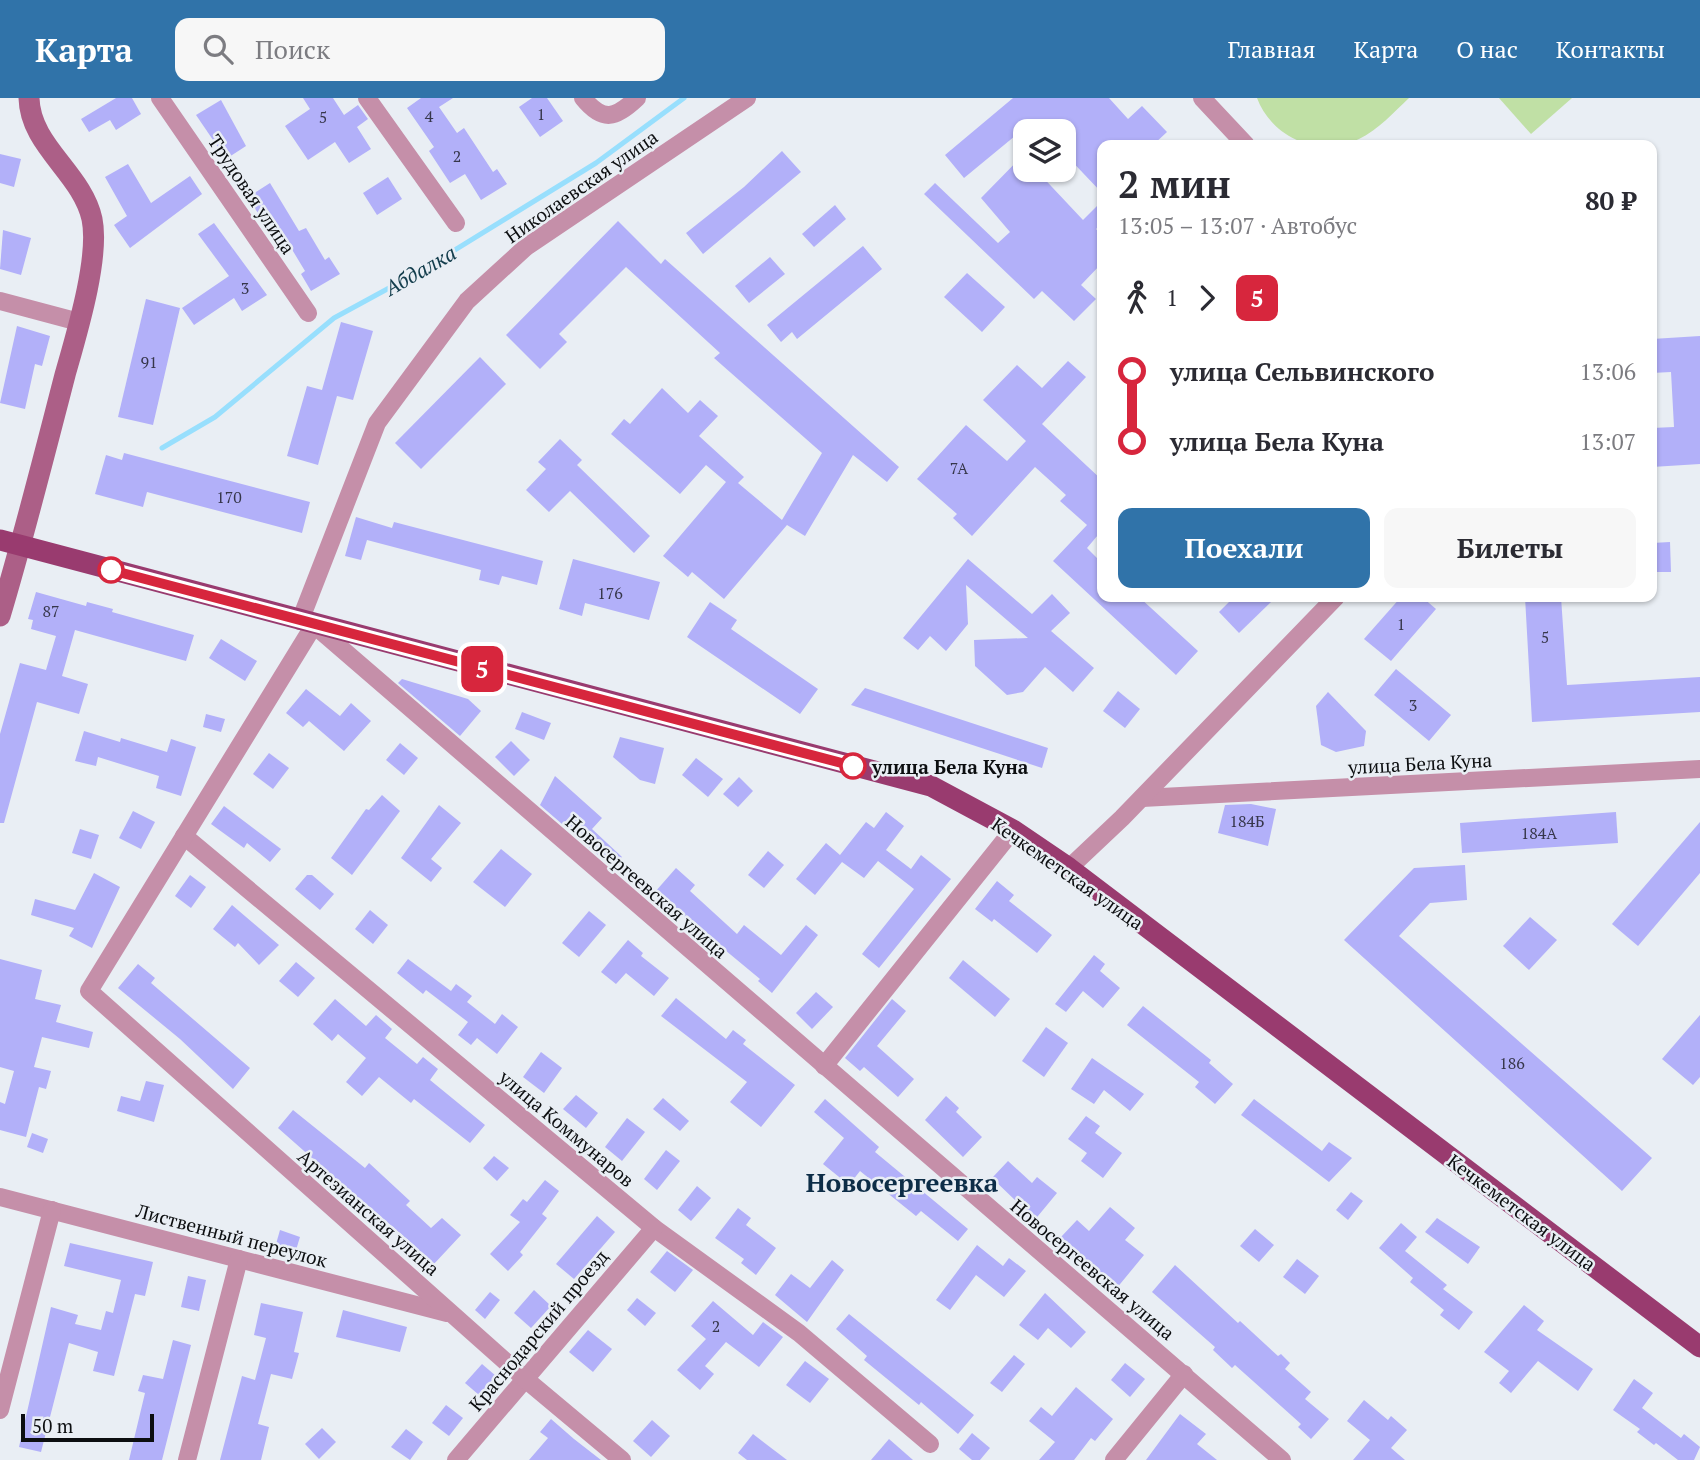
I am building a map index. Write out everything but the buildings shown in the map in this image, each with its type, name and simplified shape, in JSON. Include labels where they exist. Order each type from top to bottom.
[{"type":"main road","name":"Кечкеметская улица","points":[[0,540],[931,786],[1013,830],[1069,868],[1700,1347]]},
{"type":"street","points":[[0,616],[79,322],[91,257],[92,220],[83,196],[37,130],[30,111],[29,98]]},
{"type":"street","name":"Трудовая улица","points":[[160,98],[308,313]]},
{"type":"street","points":[[367,98],[456,223]]},
{"type":"street","points":[[587,104],[615,115],[637,98]]},
{"type":"street","name":"Николаевская улица","points":[[307,623],[377,423],[467,301],[526,247],[747,98]]},
{"type":"street","points":[[1202,98],[1241,140]]},
{"type":"street","points":[[0,301],[79,322]]},
{"type":"street","points":[[1069,868],[1142,798],[1331,602]]},
{"type":"street","points":[[184,836],[307,623]]},
{"type":"street","name":"Новосергеевская улица","points":[[307,623],[1282,1460]]},
{"type":"street","name":"улица Бела Куна","points":[[1142,798],[1700,769]]},
{"type":"street","points":[[824,1066],[1013,830]]},
{"type":"street","name":"Артезианская улица","points":[[184,836],[89,988],[90,994],[524,1378],[622,1460]]},
{"type":"street","name":"улица Коммунаров","points":[[184,836],[654,1228],[799,1333],[930,1444]]},
{"type":"street","name":"Лиственный переулок","points":[[0,1197],[453,1315]]},
{"type":"street","points":[[0,1410],[52,1210]]},
{"type":"street","name":"Краснодарский проезд","points":[[456,1460],[654,1228]]},
{"type":"street","points":[[187,1460],[239,1259]]},
{"type":"street","points":[[1114,1460],[1184,1374]]},
{"type":"green space","points":[[1257,98],[1409,98],[1373,131],[1356,140],[1297,140],[1274,124]]},
{"type":"green space","points":[[1499,98],[1572,98],[1531,134]]},
{"type":"waterway","name":"Абдалка","points":[[162,448],[215,417],[334,318],[424,269],[596,163],[684,98]]},
{"type":"bus line","name":"5","points":[[111,570],[853,766]]},
{"type":"place","name":"улица Бела Куна","points":[[853,766]]},
{"type":"district","name":"Новосергеевка","points":[[902,1182]]}]
